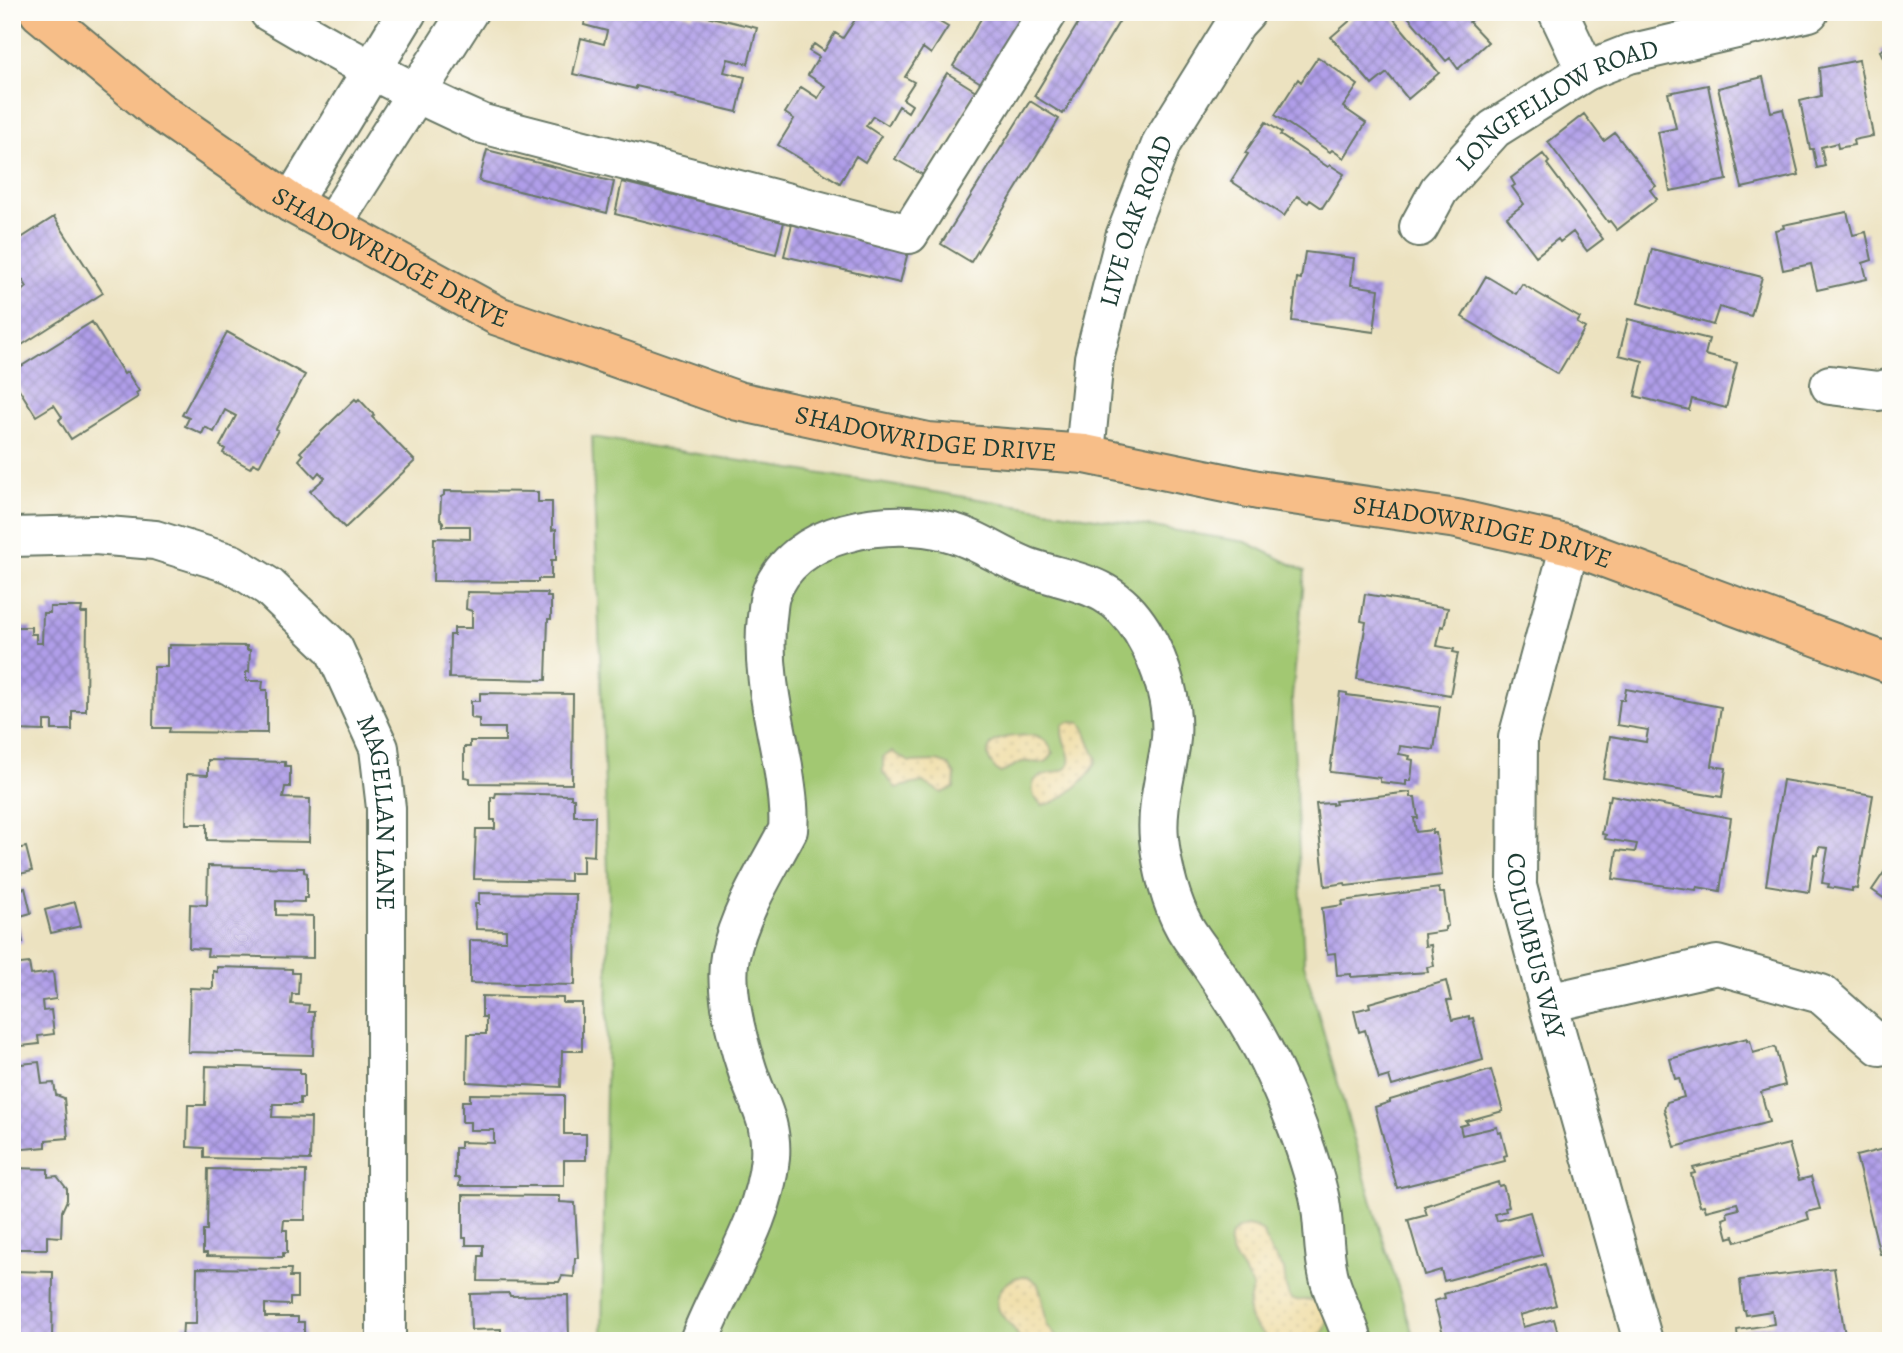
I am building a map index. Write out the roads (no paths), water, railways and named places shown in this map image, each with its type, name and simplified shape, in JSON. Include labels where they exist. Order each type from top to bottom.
[{"type":"main road","name":"SHADOWRIDGE DRIVE","points":[[39,12],[156,109],[291,203],[498,316],[738,401],[928,442],[1085,454],[1258,490],[1457,519],[1570,545],[1891,664]]},
{"type":"street","points":[[269,12],[371,72],[483,124],[909,234],[1048,12]]},
{"type":"street","points":[[291,203],[407,12]]},
{"type":"street","points":[[332,225],[468,12]]},
{"type":"street","name":"LIVE OAK ROAD","points":[[1085,454],[1094,358],[1125,236],[1162,142],[1236,23],[1247,12]]},
{"type":"street","points":[[1558,12],[1586,71]]},
{"type":"street","name":"LONGFELLOW ROAD","points":[[1419,227],[1438,190],[1494,129],[1586,71],[1629,54],[1810,12]]},
{"type":"street","points":[[1830,385],[1878,391],[1891,388]]},
{"type":"street","points":[[699,1341],[711,1310],[760,1210],[770,1157],[768,1118],[746,1067],[736,1027],[729,979],[730,956],[745,913],[788,830],[790,816],[768,684],[764,638],[769,597],[782,573],[801,554],[822,542],[851,531],[891,526],[926,527],[952,532],[1025,566],[1091,586],[1110,595],[1143,632],[1171,709],[1170,747],[1158,806],[1159,840],[1176,908],[1185,927],[1240,1010],[1276,1076],[1319,1196],[1329,1278],[1353,1341]]},
{"type":"street","name":"MAGELLAN LANE","points":[[12,537],[96,535],[155,540],[232,564],[269,587],[334,649],[379,748],[386,808],[386,1341]]},
{"type":"street","name":"COLUMBUS WAY","points":[[1570,545],[1518,738],[1517,886],[1643,1341]]},
{"type":"street","points":[[1548,1003],[1717,965],[1821,994],[1880,1046]]}]
